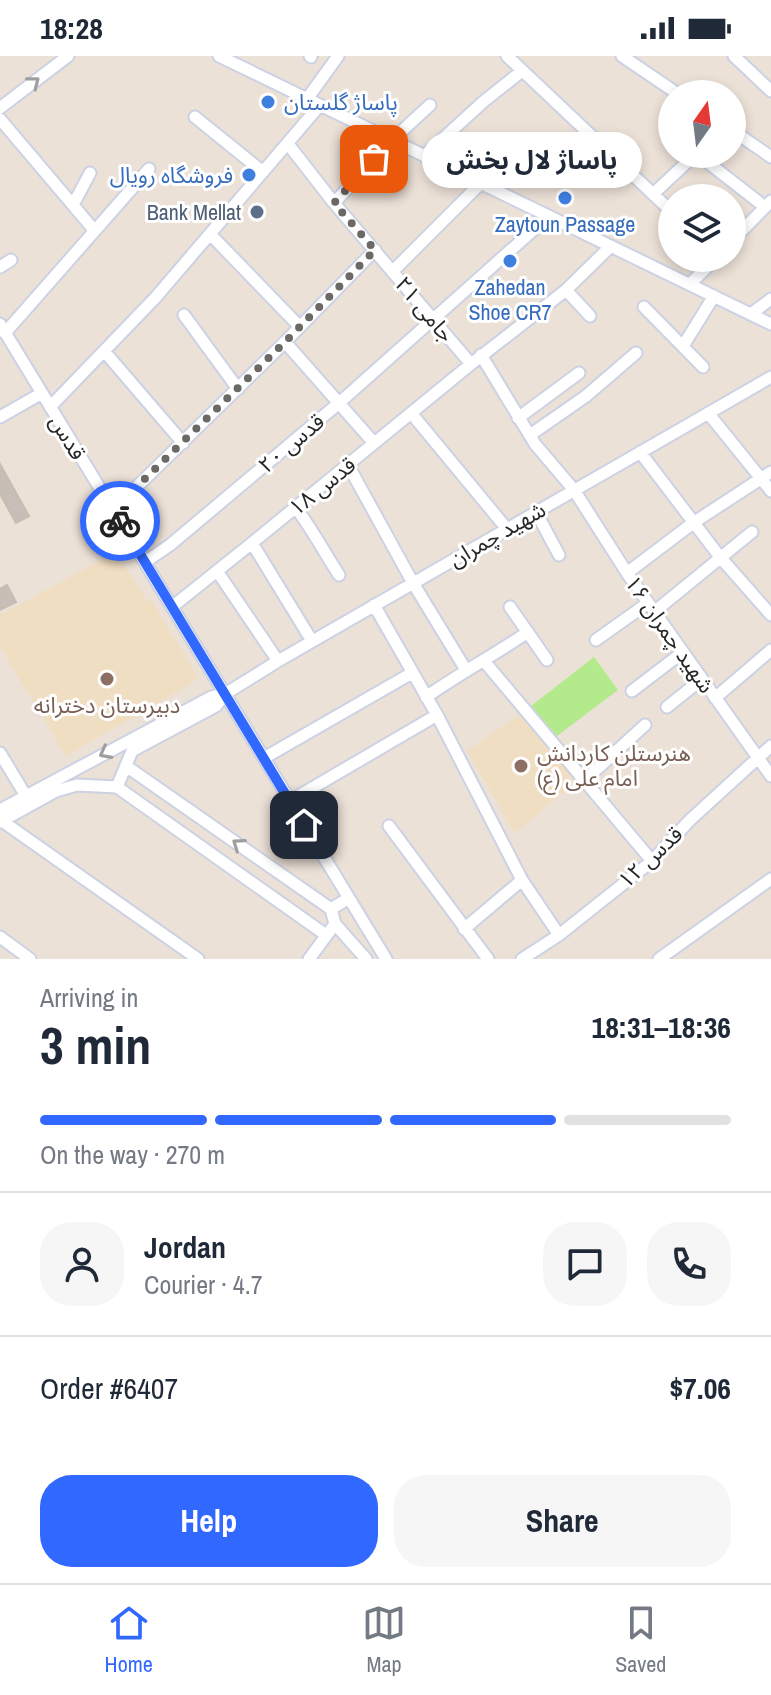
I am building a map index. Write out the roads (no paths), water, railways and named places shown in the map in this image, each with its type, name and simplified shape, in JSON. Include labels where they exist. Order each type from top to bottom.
[{"type":"street","points":[[0,108],[68,56]]},
{"type":"street","points":[[219,56],[771,324]]},
{"type":"street","points":[[307,99],[338,56]]},
{"type":"street","points":[[507,56],[658,199]]},
{"type":"street","points":[[622,56],[658,80]]},
{"type":"street","points":[[734,56],[771,91]]},
{"type":"street","points":[[424,156],[522,71]]},
{"type":"street","points":[[50,407],[156,297],[320,105]]},
{"type":"street","points":[[334,203],[392,140],[430,105]]},
{"type":"street","points":[[195,117],[263,172]]},
{"type":"street","points":[[0,119],[94,230]]},
{"type":"street","points":[[746,140],[771,157]]},
{"type":"street","name":"جامی ۲۱","points":[[288,144],[471,364]]},
{"type":"street","points":[[653,194],[681,168]]},
{"type":"street","points":[[716,168],[768,204],[746,227]]},
{"type":"street","points":[[2,328],[149,169]]},
{"type":"street","points":[[73,205],[90,173]]},
{"type":"street","points":[[393,271],[481,183]]},
{"type":"street","name":"قدس ۲۰","points":[[145,562],[170,545],[339,403],[549,216]]},
{"type":"street","points":[[210,234],[300,327]]},
{"type":"street","name":"قدس ۱۸","points":[[172,607],[481,355],[566,290],[611,246]]},
{"type":"street","points":[[113,510],[375,250]]},
{"type":"street","points":[[0,267],[11,260]]},
{"type":"street","points":[[690,284],[702,272]]},
{"type":"street","points":[[566,290],[590,316]]},
{"type":"street","points":[[683,346],[714,296]]},
{"type":"street","points":[[751,314],[771,299]]},
{"type":"street","points":[[644,307],[703,367]]},
{"type":"street","points":[[184,315],[238,389]]},
{"type":"street","name":"قدس","points":[[2,328],[386,959]]},
{"type":"street","points":[[285,342],[374,443]]},
{"type":"street","points":[[104,351],[183,443]]},
{"type":"street","points":[[530,435],[586,396],[636,353]]},
{"type":"street","name":"شهید چمران ۱۶","points":[[481,355],[535,444],[574,490],[627,573],[771,776]]},
{"type":"street","points":[[518,418],[579,373]]},
{"type":"street","name":"شهید چمران","points":[[1,818],[26,796],[211,697],[225,694],[771,377]]},
{"type":"street","points":[[0,417],[42,393]]},
{"type":"street","points":[[411,413],[507,529]]},
{"type":"street","points":[[708,413],[766,475],[771,491]]},
{"type":"street","points":[[640,452],[720,557],[771,615]]},
{"type":"street","points":[[348,465],[413,583],[466,670]]},
{"type":"street","points":[[627,573],[693,523],[766,475]]},
{"type":"street","points":[[296,508],[339,575]]},
{"type":"street","points":[[536,512],[559,555]]},
{"type":"street","points":[[596,640],[651,607],[752,532]]},
{"type":"street","points":[[252,543],[312,641]]},
{"type":"street","points":[[217,571],[278,661]]},
{"type":"street","points":[[374,605],[437,715],[522,880],[559,935]]},
{"type":"street","points":[[510,607],[547,660]]},
{"type":"street","points":[[426,697],[528,632]]},
{"type":"street","points":[[715,698],[771,650]]},
{"type":"street","points":[[632,691],[683,652]]},
{"type":"street","points":[[484,661],[652,861]]},
{"type":"street","points":[[264,758],[412,673]]},
{"type":"street","points":[[667,707],[702,679]]},
{"type":"street","name":"شهید چمران","points":[[117,787],[132,751],[216,706],[225,694]]},
{"type":"street","points":[[290,801],[437,715]]},
{"type":"street","points":[[585,780],[645,725]]},
{"type":"street","name":"قدس ۱۲","points":[[522,959],[559,935],[652,861],[690,820],[771,746]]},
{"type":"street","points":[[0,753],[26,796]]},
{"type":"street","points":[[126,766],[331,909],[335,924],[366,959]]},
{"type":"street","points":[[198,959],[1,818],[56,791],[77,785],[117,787],[326,935]]},
{"type":"street","points":[[389,826],[488,959]]},
{"type":"street","points":[[659,959],[771,879]]},
{"type":"street","points":[[464,929],[522,880]]},
{"type":"street","points":[[331,909],[349,898]]},
{"type":"street","points":[[309,959],[335,924]]},
{"type":"street","points":[[0,937],[30,959]]},
{"type":"place","name":"پاساژ گلستان","points":[[268,102]]},
{"type":"place","name":"پاساژ لال بخش","points":[[374,159]]},
{"type":"place","name":"فروشگاه رویال","points":[[249,175]]},
{"type":"place","name":"Zaytoun Passage","points":[[565,198]]},
{"type":"place","name":"Bank Mellat","points":[[257,212]]},
{"type":"place","name":"Zahedan Shoe CR7","points":[[510,261]]},
{"type":"place","name":"دبیرستان دخترانه","points":[[107,679]]},
{"type":"place","name":"هنرستلن کاردانش امام علی (ع)","points":[[521,766]]}]
